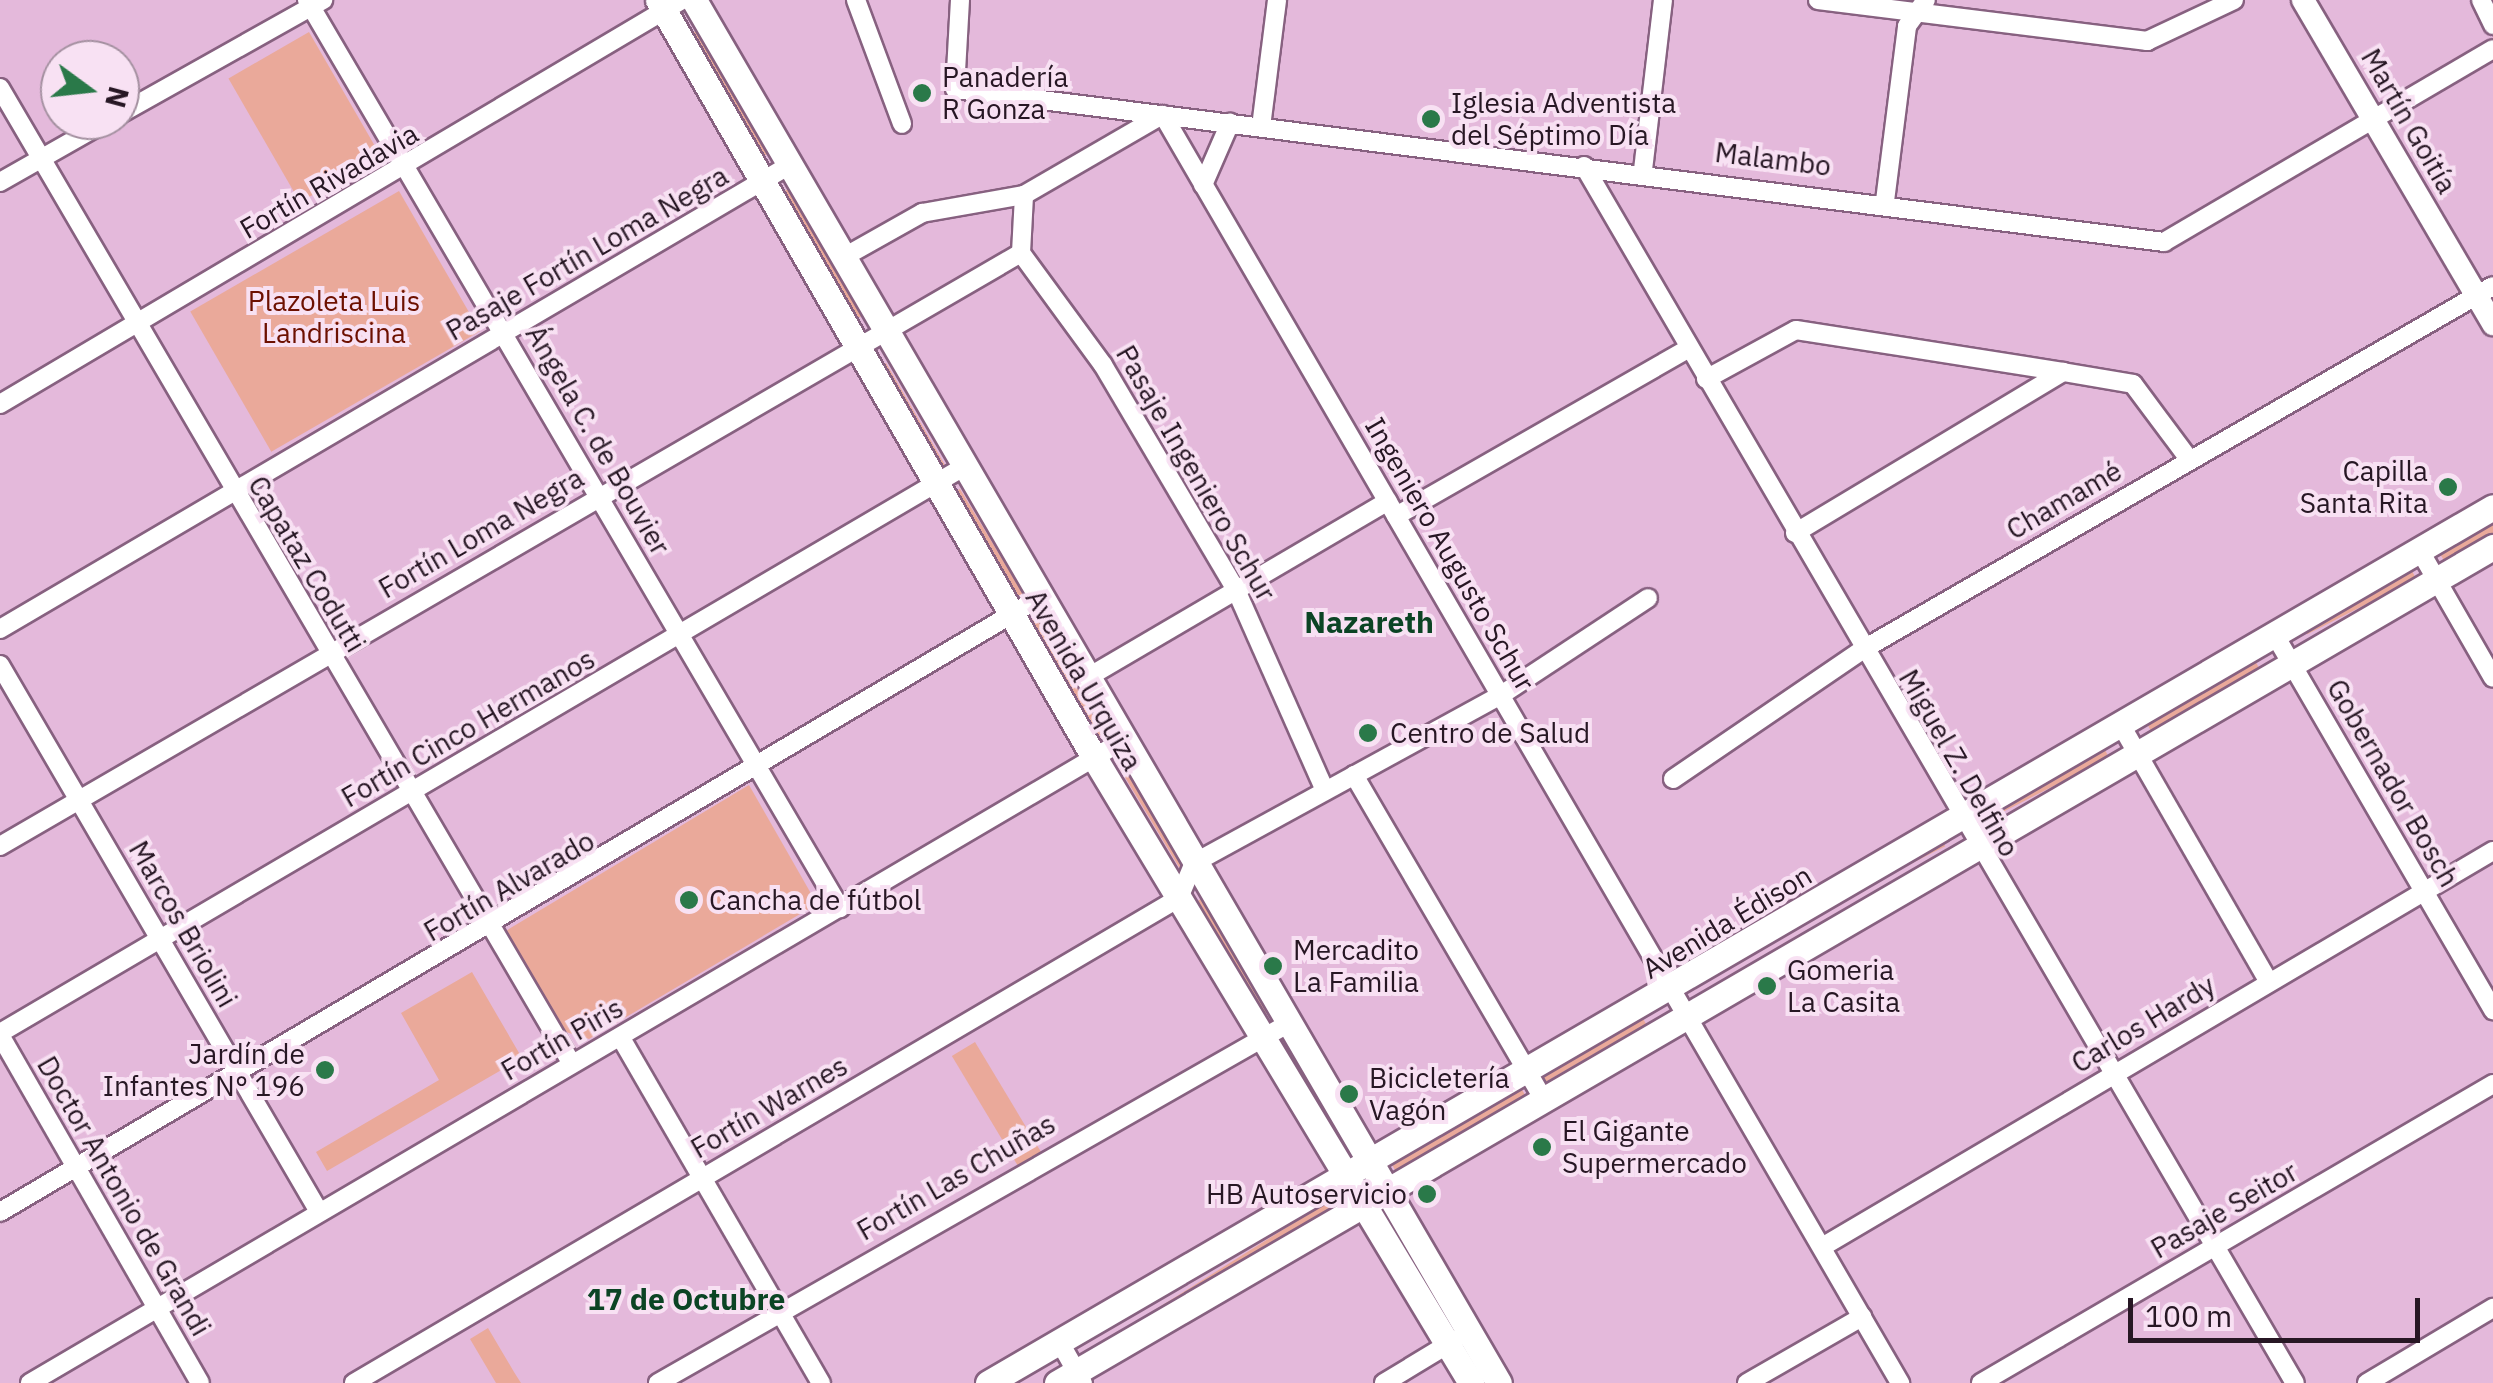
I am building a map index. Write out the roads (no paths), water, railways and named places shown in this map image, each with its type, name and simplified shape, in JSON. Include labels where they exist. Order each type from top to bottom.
[{"type":"main road","name":"Avenida Urquiza","points":[[694,0],[1286,1025],[1387,1187],[1458,1338],[1471,1383]]},
{"type":"main road","name":"Avenida Urquiza","points":[[669,5],[763,182],[1260,1041],[1362,1207],[1458,1338],[1499,1383]]},
{"type":"main road","name":"Avenida Édison","points":[[988,1383],[1673,990],[1959,818],[2276,637],[2493,507]]},
{"type":"main road","name":"Avenida Édison","points":[[1072,1379],[1362,1207],[1387,1187],[2493,547]]},
{"type":"street","points":[[856,0],[902,124]]},
{"type":"street","name":"Malambo","points":[[960,0],[956,89],[1643,170],[2164,242],[2493,49]]},
{"type":"street","points":[[1261,127],[1277,0]]},
{"type":"street","points":[[1643,170],[1663,0]]},
{"type":"street","points":[[1818,0],[1922,6],[2146,41],[2234,0]]},
{"type":"street","name":"Martín Goitía","points":[[2303,0],[2372,118],[2484,291],[2493,324]]},
{"type":"street","points":[[2481,0],[2493,24]]},
{"type":"street","points":[[140,102],[314,2]]},
{"type":"street","name":"Ángela C. de Bouvier","points":[[314,2],[406,168],[840,908]]},
{"type":"street","name":"Fortín Rivadavia","points":[[0,404],[406,168],[669,5]]},
{"type":"street","points":[[1885,201],[1907,26],[1922,6]]},
{"type":"street","name":"Capataz Codutti","points":[[0,88],[230,489],[572,1064]]},
{"type":"street","points":[[844,257],[922,213],[1024,195],[1162,115]]},
{"type":"street","name":"Ingeniero Augusto Schur","points":[[1162,115],[1673,990],[1680,1016],[1900,1383]]},
{"type":"street","points":[[1203,185],[1230,124]]},
{"type":"street","points":[[0,182],[73,140]]},
{"type":"street","name":"Pasaje Fortín Loma Negra","points":[[0,629],[230,489],[506,334],[788,166]]},
{"type":"street","name":"Miguel Z. Delfino","points":[[1584,166],[1974,845],[2295,1383]]},
{"type":"street","points":[[1021,253],[1024,195]]},
{"type":"street","name":"Fortín Loma Negra","points":[[0,846],[600,496],[860,350],[885,329],[1021,253]]},
{"type":"street","name":"Pasaje Ingeniero Schur","points":[[1021,253],[1104,364],[1238,592],[1324,788]]},
{"type":"street","name":"Chamamé","points":[[1672,778],[1862,650],[2484,291]]},
{"type":"street","points":[[1706,379],[1796,330],[2063,372],[2133,384],[2189,459]]},
{"type":"street","points":[[1085,680],[1238,592],[1689,348]]},
{"type":"street","points":[[1795,533],[2063,372]]},
{"type":"street","name":"Fortín Cinco Hermanos","points":[[0,1034],[962,468]]},
{"type":"street","points":[[2420,551],[2493,678]]},
{"type":"street","name":"Fortín Alvarado","points":[[0,1212],[492,928],[758,770],[1010,612],[1040,598]]},
{"type":"street","points":[[1178,898],[1194,863],[1324,788],[1501,695],[1648,598]]},
{"type":"street","name":"Gobernador Bosch","points":[[2276,637],[2493,1010]]},
{"type":"street","name":"Marcos Briolini","points":[[0,665],[318,1210]]},
{"type":"street","points":[[2121,725],[2268,981]]},
{"type":"street","name":"Fortín Piris","points":[[30,1383],[318,1210],[621,1038],[1121,742]]},
{"type":"street","points":[[1354,774],[1542,1097]]},
{"type":"street","name":"Carlos Hardy","points":[[1822,1248],[2493,850]]},
{"type":"street","name":"Fortín Warnes","points":[[354,1383],[1178,898]]},
{"type":"street","name":"Fortín Las Chuñas","points":[[658,1383],[1286,1025]]},
{"type":"street","name":"Doctor Antonio de Grandi","points":[[0,1034],[200,1383]]},
{"type":"street","points":[[621,1038],[821,1383]]},
{"type":"street","name":"Pasaje Seitor","points":[[1982,1383],[2493,1084]]},
{"type":"street","points":[[2367,1383],[2493,1308]]},
{"type":"street","points":[[1747,1383],[1862,1317]]},
{"type":"street","points":[[1384,1383],[1458,1338]]},
{"type":"street","points":[[1058,1341],[1072,1379]]},
{"type":"place","name":"Panadería R Gonza","points":[[922,93]]},
{"type":"place","name":"Iglesia Adventista del Séptimo Día","points":[[1431,119]]},
{"type":"place","name":"Capilla Santa Rita","points":[[2448,487]]},
{"type":"place","name":"Centro de Salud","points":[[1368,733]]},
{"type":"place","name":"Cancha de fútbol","points":[[689,900]]},
{"type":"place","name":"Mercadito La Familia","points":[[1273,966]]},
{"type":"place","name":"Gomeria La Casita","points":[[1767,986]]},
{"type":"place","name":"Jardín de Infantes N° 196","points":[[325,1070]]},
{"type":"place","name":"Bicicletería Vagón","points":[[1349,1094]]},
{"type":"place","name":"El Gigante Supermercado","points":[[1542,1147]]},
{"type":"place","name":"HB Autoservicio","points":[[1427,1194]]},
{"type":"district","name":"Nazareth","points":[[1369,622]]},
{"type":"district","name":"17 de Octubre","points":[[686,1299]]},
{"type":"park label","name":"Plazoleta Luis Landriscina","points":[[334,317]]}]
